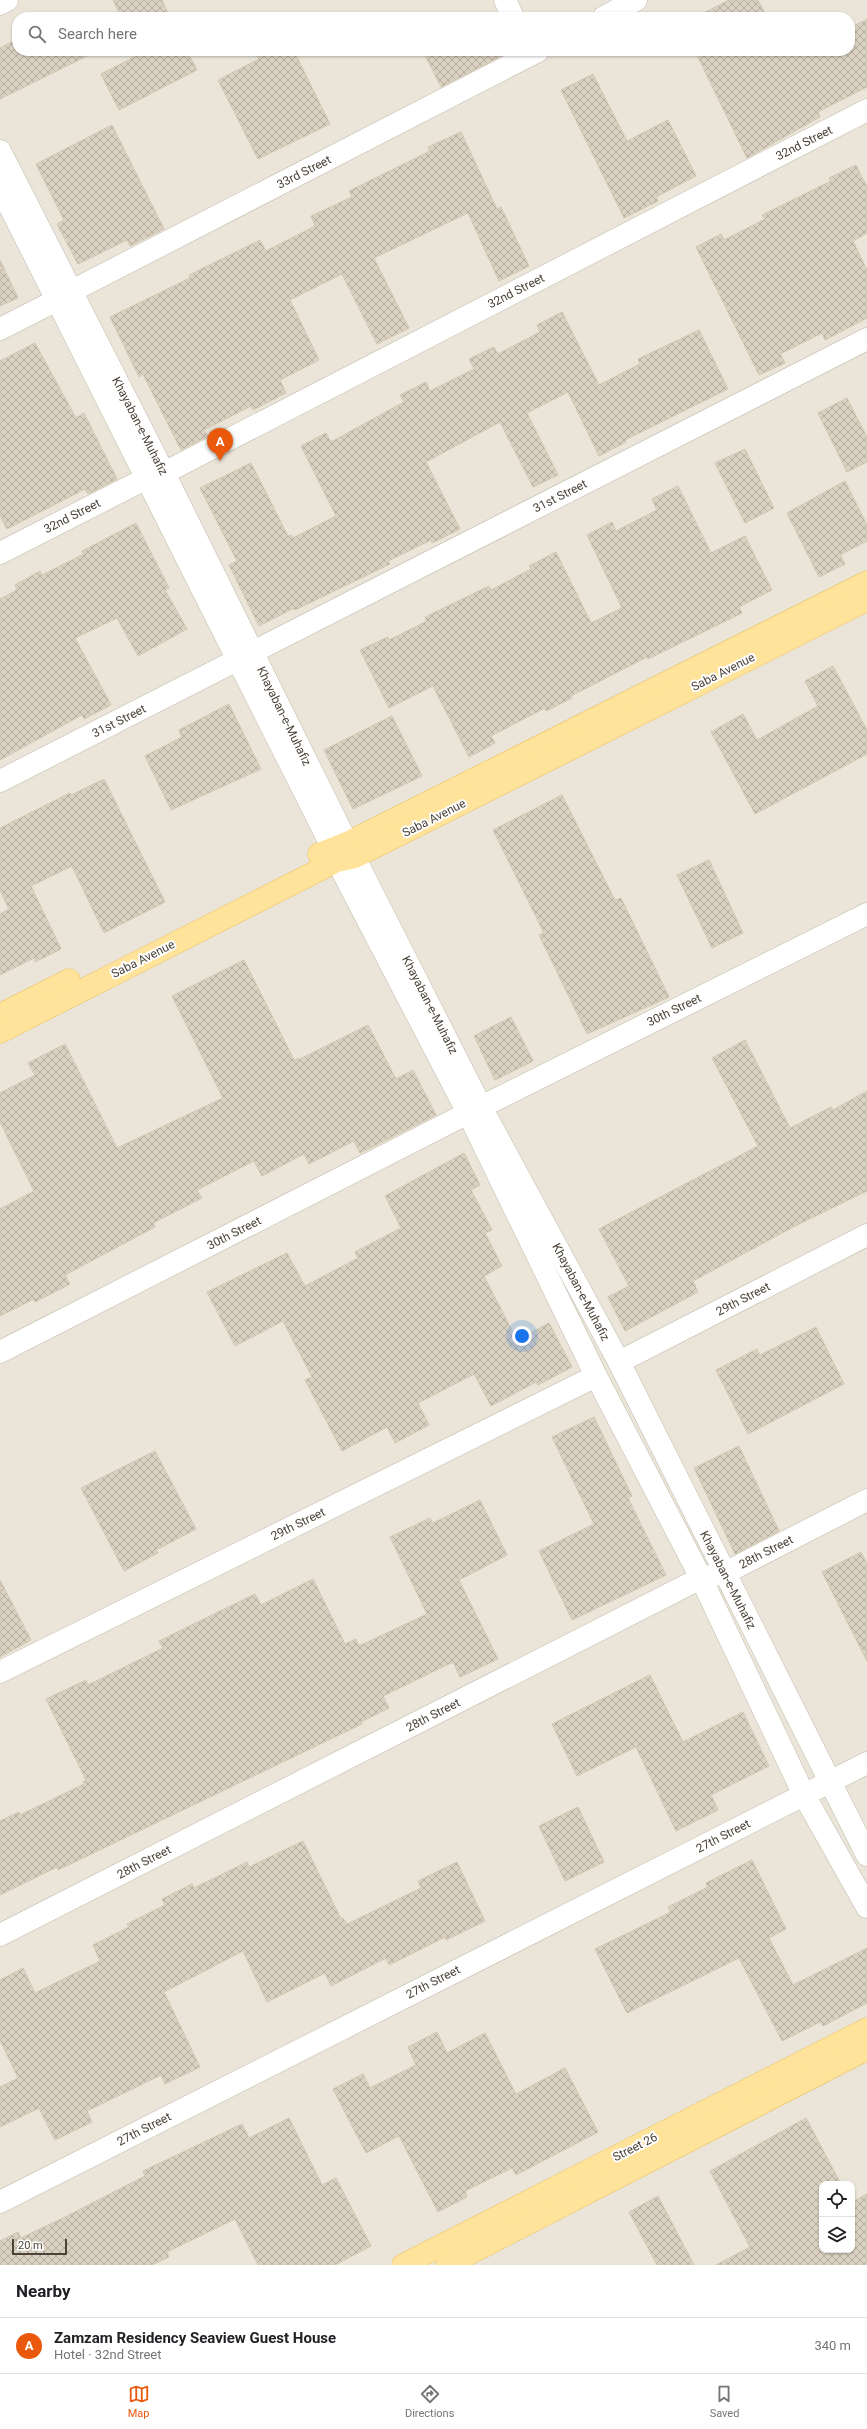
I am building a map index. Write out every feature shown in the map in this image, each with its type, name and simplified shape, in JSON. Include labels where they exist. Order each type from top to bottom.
[{"type":"main road","name":"Saba Avenue","points":[[0,1032],[343,852],[867,582]]},
{"type":"main road","name":"Saba Avenue","points":[[0,1015],[867,600]]},
{"type":"main road","name":"Street 26","points":[[403,2265],[867,2029]]},
{"type":"main road","name":"Street 26","points":[[447,2265],[867,2049]]},
{"type":"street","points":[[0,4],[7,0]]},
{"type":"street","points":[[505,0],[511,12]]},
{"type":"street","points":[[613,12],[636,0]]},
{"type":"street","name":"33rd Street","points":[[0,329],[526,56]]},
{"type":"street","name":"32nd Street","points":[[0,552],[155,476],[867,110]]},
{"type":"street","name":"Khayaban-e-Muhafiz","points":[[0,151],[64,296],[103,375],[474,1110],[596,1376],[701,1578],[804,1795],[867,1907]]},
{"type":"street","name":"Khayaban-e-Muhafiz","points":[[0,187],[64,296]]},
{"type":"street","name":"31st Street","points":[[0,781],[867,339]]},
{"type":"street","name":"30th Street","points":[[0,1352],[474,1110],[867,914]]},
{"type":"street","name":"Khayaban-e-Muhafiz","points":[[474,1110],[619,1362],[867,1855]]},
{"type":"street","name":"29th Street","points":[[619,1362],[867,1235]]},
{"type":"street","name":"29th Street","points":[[0,1672],[596,1376]]},
{"type":"street","name":"28th Street","points":[[0,1935],[701,1578],[725,1573],[867,1500]]},
{"type":"street","name":"27th Street","points":[[0,2202],[867,1763]]},
{"type":"shaded area","points":[[0,0],[867,0],[867,2265],[0,2265]]},
{"type":"building","points":[[113,0],[162,0],[168,12],[119,12]]},
{"type":"building","points":[[729,0],[758,0],[764,12],[706,12]]},
{"type":"building","points":[[867,19],[867,87],[818,112],[820,117],[747,158],[697,56],[855,56],[855,25]]},
{"type":"building","points":[[12,42],[12,56],[87,56],[0,99],[0,48]]},
{"type":"building","points":[[136,56],[190,56],[197,70],[119,110],[101,74]]},
{"type":"building","points":[[257,56],[296,56],[330,124],[258,159],[218,80],[259,59]]},
{"type":"building","points":[[426,56],[501,56],[441,87]]},
{"type":"building","points":[[593,74],[627,141],[668,120],[696,176],[656,197],[658,201],[624,218],[561,90]]},
{"type":"building","points":[[112,125],[164,229],[130,246],[127,240],[78,264],[57,224],[64,220],[36,164]]},
{"type":"building","points":[[461,132],[497,209],[501,207],[529,266],[499,281],[468,213],[374,258],[409,328],[377,344],[342,274],[290,300],[319,360],[280,380],[286,393],[253,410],[251,406],[204,430],[208,436],[181,450],[143,374],[139,377],[110,317],[190,278],[189,275],[260,240],[266,251],[315,226],[311,216],[352,197],[349,191],[430,151],[428,147]]},
{"type":"building","points":[[856,165],[867,187],[867,233],[853,241],[867,270],[867,318],[825,340],[822,333],[780,354],[785,363],[759,375],[696,247],[721,234],[724,240],[765,219],[762,215],[831,181],[829,178]]},
{"type":"building","points":[[0,260],[18,298],[0,306]]},
{"type":"building","points":[[562,312],[599,385],[640,364],[638,359],[699,330],[728,389],[625,440],[626,442],[599,456],[568,392],[527,413],[558,475],[533,487],[500,422],[426,462],[460,529],[432,543],[431,540],[388,561],[390,564],[295,610],[294,608],[259,626],[229,565],[237,561],[200,488],[251,463],[288,536],[291,535],[293,538],[336,516],[301,446],[326,433],[331,442],[404,402],[400,395],[426,382],[430,391],[474,369],[469,359],[494,347],[498,354],[540,332],[537,325]]},
{"type":"building","points":[[35,343],[76,418],[84,413],[117,479],[88,494],[85,489],[7,529],[0,516],[0,361]]},
{"type":"building","points":[[847,398],[867,437],[867,462],[847,472],[818,413]]},
{"type":"building","points":[[745,449],[774,508],[745,523],[715,463]]},
{"type":"building","points":[[845,481],[867,525],[867,541],[840,555],[845,564],[819,577],[787,513]]},
{"type":"building","points":[[678,486],[711,553],[745,536],[772,590],[739,607],[742,613],[648,659],[647,657],[571,696],[572,698],[546,711],[545,708],[491,736],[495,743],[469,757],[433,686],[389,708],[360,650],[388,637],[389,640],[427,621],[425,617],[489,586],[491,590],[531,569],[529,566],[556,552],[591,623],[622,608],[587,535],[612,522],[616,531],[657,510],[652,499]]},
{"type":"building","points":[[136,523],[169,588],[165,590],[187,629],[138,656],[117,618],[75,638],[111,705],[84,719],[82,715],[0,760],[0,599],[17,590],[15,585],[40,571],[42,575],[84,554],[82,551]]},
{"type":"building","points":[[833,666],[867,730],[867,754],[755,814],[711,732],[743,714],[757,740],[818,706],[805,681]]},
{"type":"building","points":[[229,704],[261,769],[171,810],[145,756],[182,737],[179,730]]},
{"type":"building","points":[[392,716],[422,776],[353,809],[324,750]]},
{"type":"building","points":[[104,779],[165,902],[104,933],[72,866],[31,886],[61,949],[35,962],[34,958],[0,975],[0,914],[9,909],[0,890],[0,828],[70,793],[71,795]]},
{"type":"building","points":[[562,795],[615,900],[621,898],[669,997],[587,1034],[539,935],[544,933],[493,830]]},
{"type":"building","points":[[709,860],[743,933],[712,948],[677,875]]},
{"type":"building","points":[[244,960],[294,1060],[298,1058],[298,1060],[368,1025],[396,1079],[413,1070],[436,1115],[360,1153],[354,1141],[309,1164],[304,1154],[262,1176],[254,1161],[197,1190],[202,1198],[153,1223],[155,1227],[65,1275],[70,1284],[35,1302],[34,1299],[0,1316],[0,1209],[34,1191],[0,1122],[0,1093],[35,1075],[28,1063],[65,1044],[117,1148],[223,1098],[172,996]]},
{"type":"building","points":[[511,1017],[533,1061],[495,1080],[474,1036]]},
{"type":"building","points":[[745,1040],[790,1128],[831,1107],[833,1110],[867,1091],[867,1191],[797,1225],[693,1281],[698,1292],[625,1331],[608,1297],[629,1286],[599,1229],[758,1146],[712,1058]]},
{"type":"building","points":[[464,1153],[480,1185],[471,1190],[492,1230],[485,1233],[502,1266],[484,1276],[517,1340],[549,1323],[572,1367],[538,1385],[536,1382],[491,1406],[474,1374],[418,1403],[429,1425],[395,1443],[387,1427],[342,1451],[305,1380],[312,1377],[283,1321],[235,1346],[207,1292],[287,1253],[305,1286],[358,1258],[355,1252],[401,1228],[385,1196]]},
{"type":"building","points":[[816,1327],[844,1384],[748,1434],[716,1370],[757,1349],[760,1355]]},
{"type":"building","points":[[594,1417],[632,1496],[628,1498],[666,1575],[572,1620],[539,1551],[594,1524],[552,1437]]},
{"type":"building","points":[[739,1446],[779,1531],[735,1554],[694,1468]]},
{"type":"building","points":[[155,1451],[196,1529],[156,1550],[158,1553],[124,1571],[81,1488]]},
{"type":"building","points":[[480,1500],[507,1555],[459,1580],[498,1659],[460,1677],[453,1662],[383,1696],[389,1708],[361,1722],[362,1724],[58,1870],[57,1867],[0,1895],[0,1821],[19,1812],[20,1815],[84,1784],[83,1782],[86,1780],[46,1699],[86,1680],[88,1685],[163,1648],[159,1641],[255,1594],[261,1605],[313,1579],[345,1644],[356,1639],[359,1646],[427,1614],[390,1537],[430,1518],[433,1523]]},
{"type":"building","points":[[861,1552],[867,1564],[867,1661],[822,1572]]},
{"type":"building","points":[[0,1580],[31,1640],[0,1657]]},
{"type":"building","points":[[650,1675],[683,1742],[743,1712],[769,1766],[711,1795],[718,1810],[676,1831],[636,1747],[577,1776],[552,1724]]},
{"type":"building","points":[[578,1807],[604,1862],[565,1881],[539,1826]]},
{"type":"building","points":[[303,1841],[341,1919],[343,1918],[347,1924],[421,1888],[418,1881],[457,1862],[485,1921],[446,1940],[445,1937],[389,1965],[386,1958],[331,1986],[325,1973],[267,2002],[243,1951],[164,1992],[200,2067],[165,2084],[161,2075],[87,2111],[92,2122],[55,2140],[39,2108],[0,2127],[0,2087],[18,2078],[0,2040],[0,1980],[23,1968],[35,1993],[100,1961],[93,1945],[129,1927],[127,1924],[165,1905],[162,1899],[192,1884],[194,1888],[247,1862],[249,1867]]},
{"type":"building","points":[[752,1860],[786,1929],[769,1938],[793,1985],[867,1948],[867,2003],[823,2026],[820,2022],[782,2041],[739,1958],[627,2013],[595,1949],[671,1912],[668,1907],[708,1887],[706,1883]]},
{"type":"building","points":[[437,2032],[447,2053],[485,2033],[516,2094],[565,2068],[598,2132],[516,2175],[512,2168],[465,2191],[467,2197],[438,2212],[399,2136],[366,2153],[333,2089],[363,2074],[370,2088],[416,2065],[408,2047]]},
{"type":"building","points":[[289,2118],[322,2185],[336,2178],[371,2246],[335,2265],[258,2265],[235,2219],[167,2252],[169,2257],[152,2265],[0,2265],[0,2241],[18,2232],[21,2238],[65,2217],[145,2176],[143,2171],[242,2124],[249,2138]]},
{"type":"building","points":[[806,2118],[839,2181],[819,2181],[819,2253],[855,2253],[855,2200],[867,2194],[867,2265],[716,2265],[750,2247],[710,2171]]},
{"type":"building","points":[[658,2196],[694,2265],[657,2265],[629,2212]]},
{"type":"place","name":"Zamzam Residency Seaview Guest House","points":[[220,461]]}]
